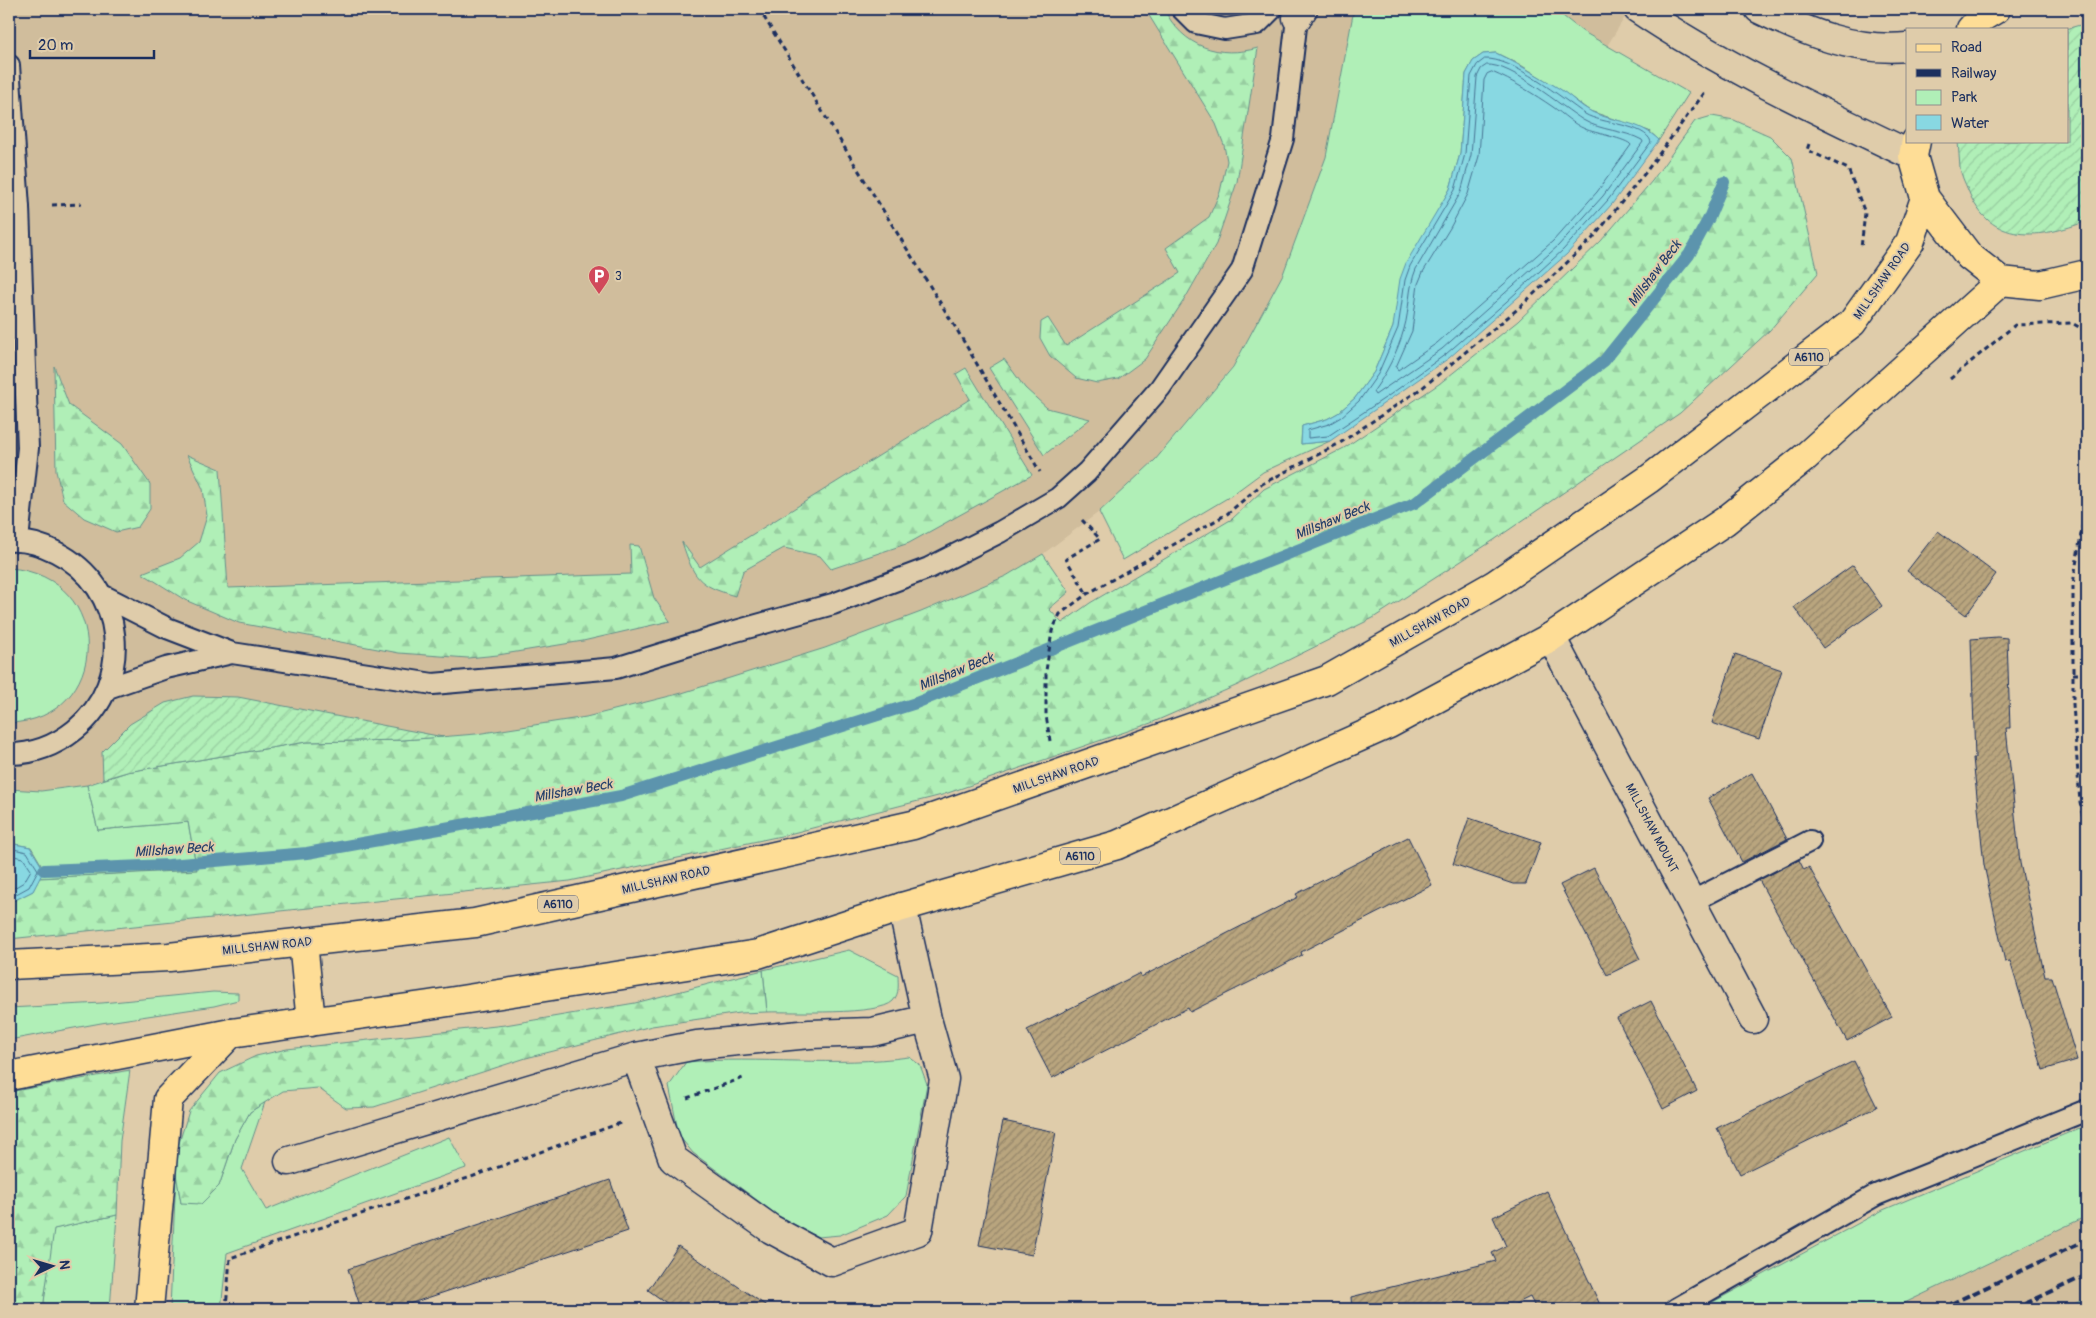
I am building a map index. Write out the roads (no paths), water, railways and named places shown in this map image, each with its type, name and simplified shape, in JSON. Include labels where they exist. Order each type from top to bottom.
[{"type":"main road","points":[[1914,149],[1925,198],[1969,256],[2001,281],[2040,285],[2085,279]]},
{"type":"main road","name":"MILLSHAW ROAD","points":[[9,965],[169,957],[475,923],[913,825],[1327,680],[1502,580],[1649,480],[1852,323],[1910,242],[1925,198]]},
{"type":"main road","name":"A6110","points":[[9,1076],[231,1033],[758,954],[902,907],[1117,846],[1389,724],[1552,637],[1725,521],[1803,460],[2001,281]]},
{"type":"main road","points":[[303,942],[311,1022]]},
{"type":"main road","points":[[149,1309],[168,1099],[231,1033]]},
{"type":"street","points":[[1638,9],[1677,34],[1772,88],[1914,149]]},
{"type":"street","points":[[1759,9],[1815,34],[1850,45],[1889,49],[1906,47]]},
{"type":"street","name":"MILLSHAW MOUNT","points":[[1552,637],[1753,1019]]},
{"type":"street","points":[[636,1057],[673,1159],[770,1229],[832,1262],[918,1231],[944,1078],[927,1019],[902,907]]},
{"type":"street","points":[[289,1161],[636,1057],[697,1045],[810,1034],[872,1032],[927,1019]]},
{"type":"lane","points":[[1182,9],[1196,23],[1225,29],[1257,24],[1272,9]]},
{"type":"lane","points":[[102,595],[167,628],[232,653],[433,684],[616,668],[725,634],[833,604],[929,568],[1000,532],[1058,498],[1087,472],[1154,395],[1242,270],[1284,139],[1299,11]]},
{"type":"lane","points":[[9,65],[19,207],[28,448],[13,540],[46,547],[68,558],[86,573],[102,595],[112,621],[116,649],[114,669],[108,688],[88,719],[60,742],[25,754],[9,754]]},
{"type":"lane","points":[[108,688],[166,668],[232,653]]},
{"type":"lane","points":[[1694,908],[1813,847]]},
{"type":"lane","points":[[1676,1309],[1876,1194],[2087,1110]]},
{"type":"water","points":[[1496,53],[1560,89],[1592,112],[1635,125],[1659,140],[1612,204],[1567,254],[1449,358],[1330,441],[1301,444],[1302,426],[1327,419],[1338,413],[1355,398],[1374,372],[1393,327],[1400,279],[1406,263],[1450,189],[1460,154],[1466,74],[1473,61],[1483,54]]},
{"type":"water","points":[[9,843],[30,847],[44,870],[33,891],[9,903]]},
{"type":"waterway","name":"Millshaw Beck","points":[[44,870],[169,865],[307,853],[621,796],[916,703],[1415,503],[1604,361],[1689,255],[1709,218],[1724,182]]},
{"type":"railway","points":[[1940,1309],[2087,1240]]},
{"type":"railway","points":[[2014,1309],[2087,1275]]},
{"type":"place","name":"3","points":[[599,295]]}]
